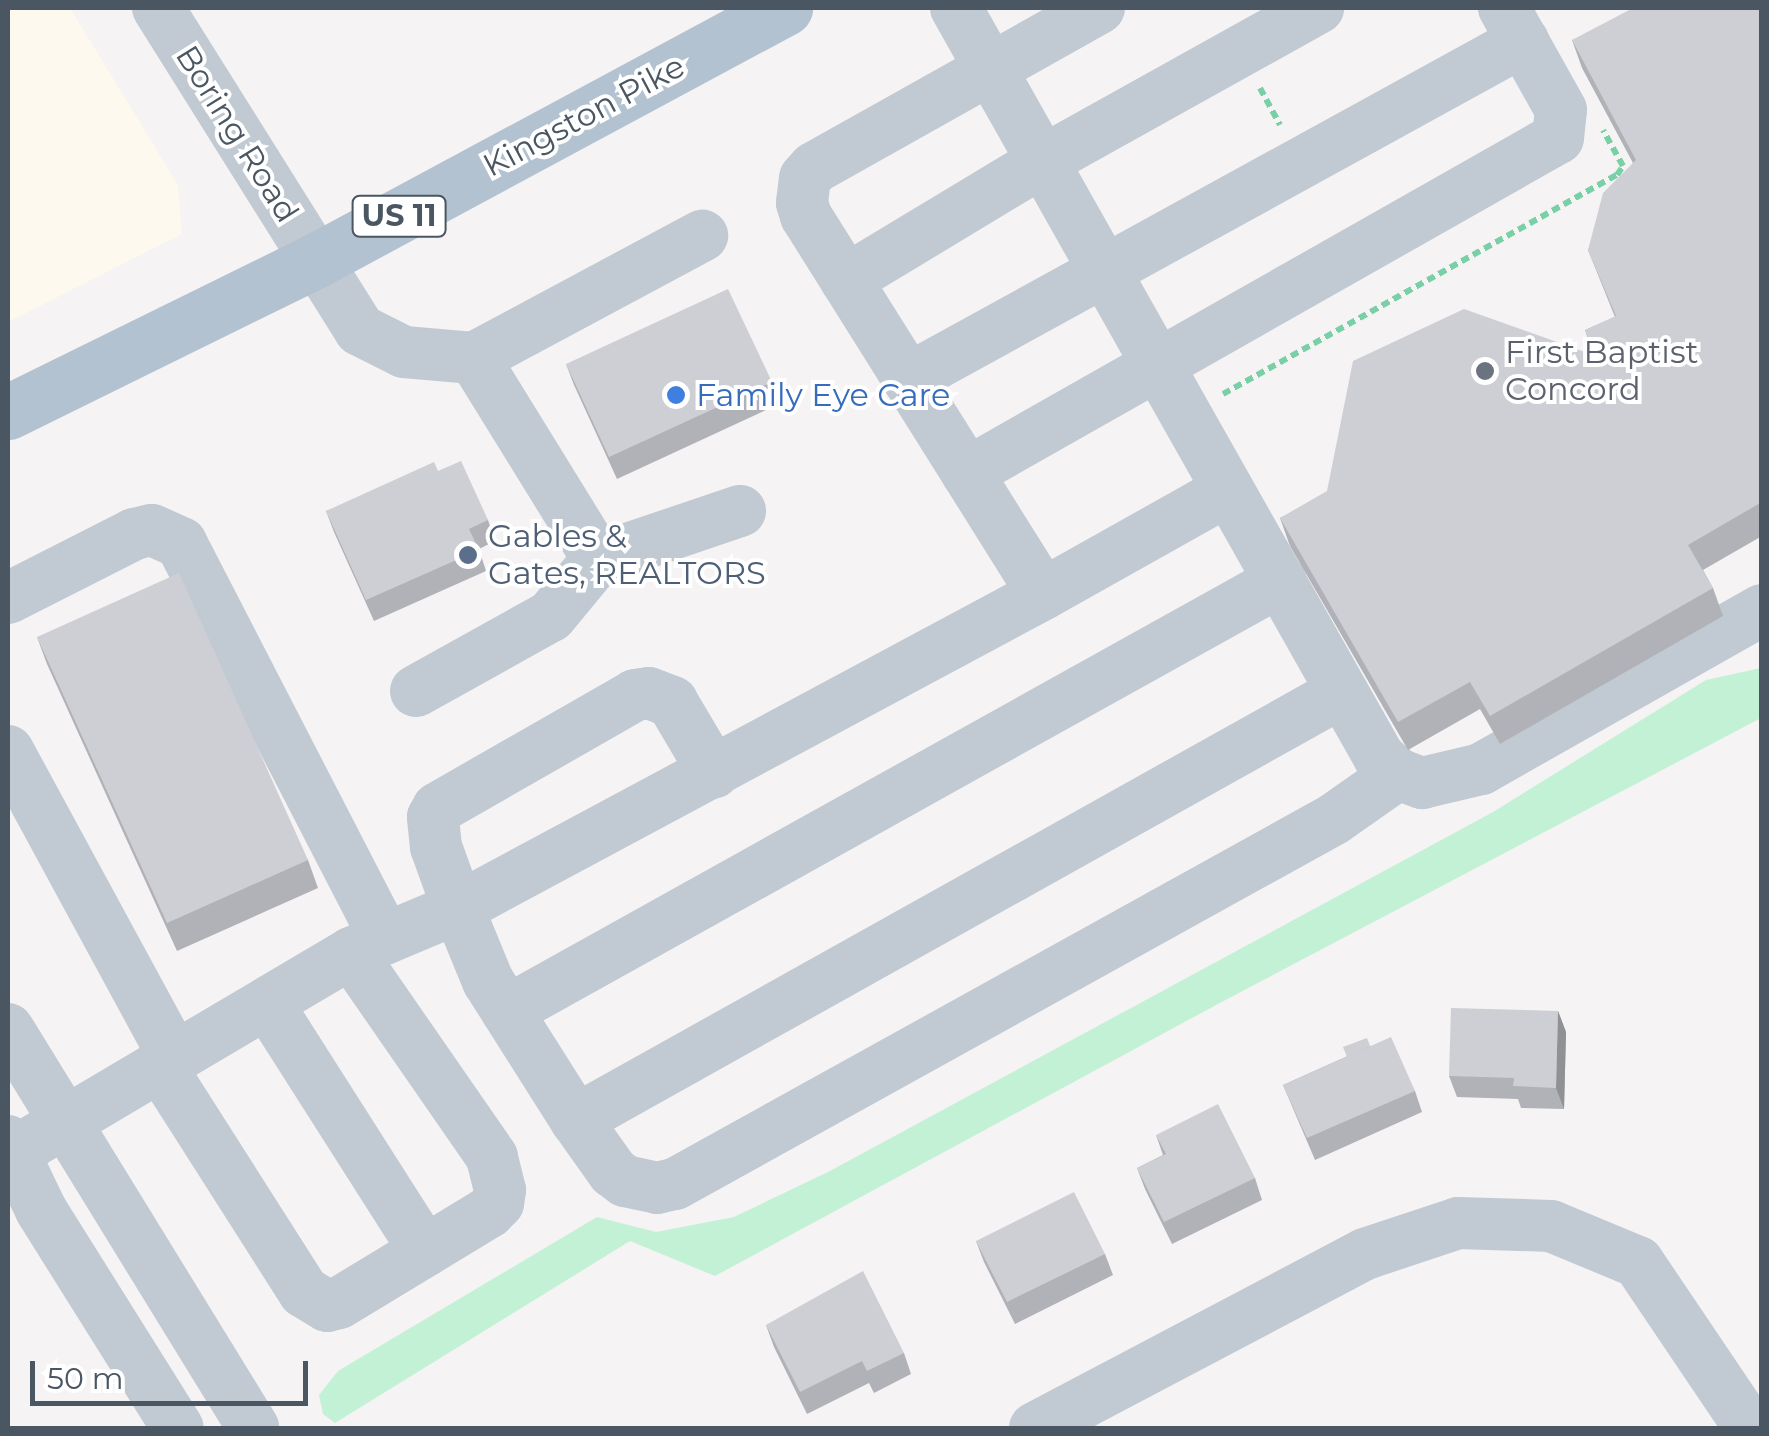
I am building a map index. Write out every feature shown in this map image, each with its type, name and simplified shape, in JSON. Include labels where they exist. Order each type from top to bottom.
[{"type":"main road","name":"Kingston Pike","points":[[8,412],[315,261],[785,8]]},
{"type":"street","name":"Boring Road","points":[[158,8],[360,330],[404,352],[474,358]]},
{"type":"street","points":[[956,8],[1379,757],[1398,774],[1422,783],[1481,769],[1762,610]]},
{"type":"street","points":[[1042,594],[806,216],[801,190],[814,168],[1099,8]]},
{"type":"street","points":[[846,280],[1042,161],[1318,8]]},
{"type":"street","points":[[908,379],[1104,268],[1513,24],[1561,110],[1558,138],[1159,368],[967,473]]},
{"type":"street","points":[[598,559],[474,358],[702,236]]},
{"type":"street","points":[[178,1428],[41,1210],[10,1150],[368,946],[458,908],[714,773],[1228,490]]},
{"type":"street","points":[[416,691],[550,616],[598,559],[740,511]]},
{"type":"street","points":[[8,598],[134,534],[152,530],[181,543],[368,946],[492,1156],[498,1175],[498,1203],[339,1303],[327,1306],[304,1292],[167,1062],[8,751]]},
{"type":"street","points":[[507,1011],[1280,582]]},
{"type":"street","points":[[576,1120],[1342,692]]},
{"type":"street","points":[[714,773],[672,702],[649,693],[635,695],[438,808],[433,817],[436,847],[488,980],[612,1172],[625,1181],[657,1188],[675,1184],[1334,820],[1398,774]]},
{"type":"street","points":[[267,1003],[425,1251]]},
{"type":"street","points":[[8,1029],[62,1123],[253,1428]]},
{"type":"street","points":[[1035,1428],[1366,1254],[1458,1223],[1551,1226],[1638,1262],[1750,1428]]},
{"type":"shaded area","points":[[8,8],[70,8],[178,185],[182,234],[8,322]]},
{"type":"green space","points":[[1761,668],[1761,718],[1216,1005],[715,1276],[630,1241],[335,1423],[323,1414],[319,1395],[338,1371],[597,1217],[656,1232],[734,1217],[830,1171],[1493,812],[1706,680]]},
{"type":"building","name":"First Baptist Concord","points":[[1633,8],[1762,8],[1762,502],[1688,545],[1713,588],[1490,716],[1470,682],[1398,722],[1280,518],[1327,491],[1353,361],[1464,309],[1596,356],[1585,330],[1616,316],[1588,250],[1603,193],[1636,160],[1572,40]]},
{"type":"building","name":"Family Eye Care","points":[[728,289],[772,382],[609,457],[566,364]]},
{"type":"building","points":[[461,461],[488,520],[469,529],[479,550],[366,600],[326,511],[434,462],[438,471]]},
{"type":"building","points":[[179,573],[308,860],[167,923],[37,637]]},
{"type":"building","points":[[1451,1008],[1558,1011],[1556,1088],[1513,1086],[1514,1078],[1449,1076]]},
{"type":"building","points":[[1391,1037],[1415,1091],[1307,1138],[1283,1085]]},
{"type":"building","points":[[1367,1038],[1370,1046],[1347,1057],[1343,1047]]},
{"type":"building","points":[[1218,1104],[1255,1178],[1164,1222],[1137,1168],[1166,1154],[1156,1135]]},
{"type":"building","points":[[1074,1192],[1105,1254],[1007,1302],[976,1241]]},
{"type":"building","points":[[863,1271],[904,1353],[867,1371],[862,1361],[800,1392],[766,1325]]},
{"type":"place","name":"First Baptist Concord","points":[[1485,371]]},
{"type":"place","name":"Family Eye Care","points":[[676,395]]},
{"type":"place","name":"Gables & Gates, REALTORS","points":[[468,555]]}]
